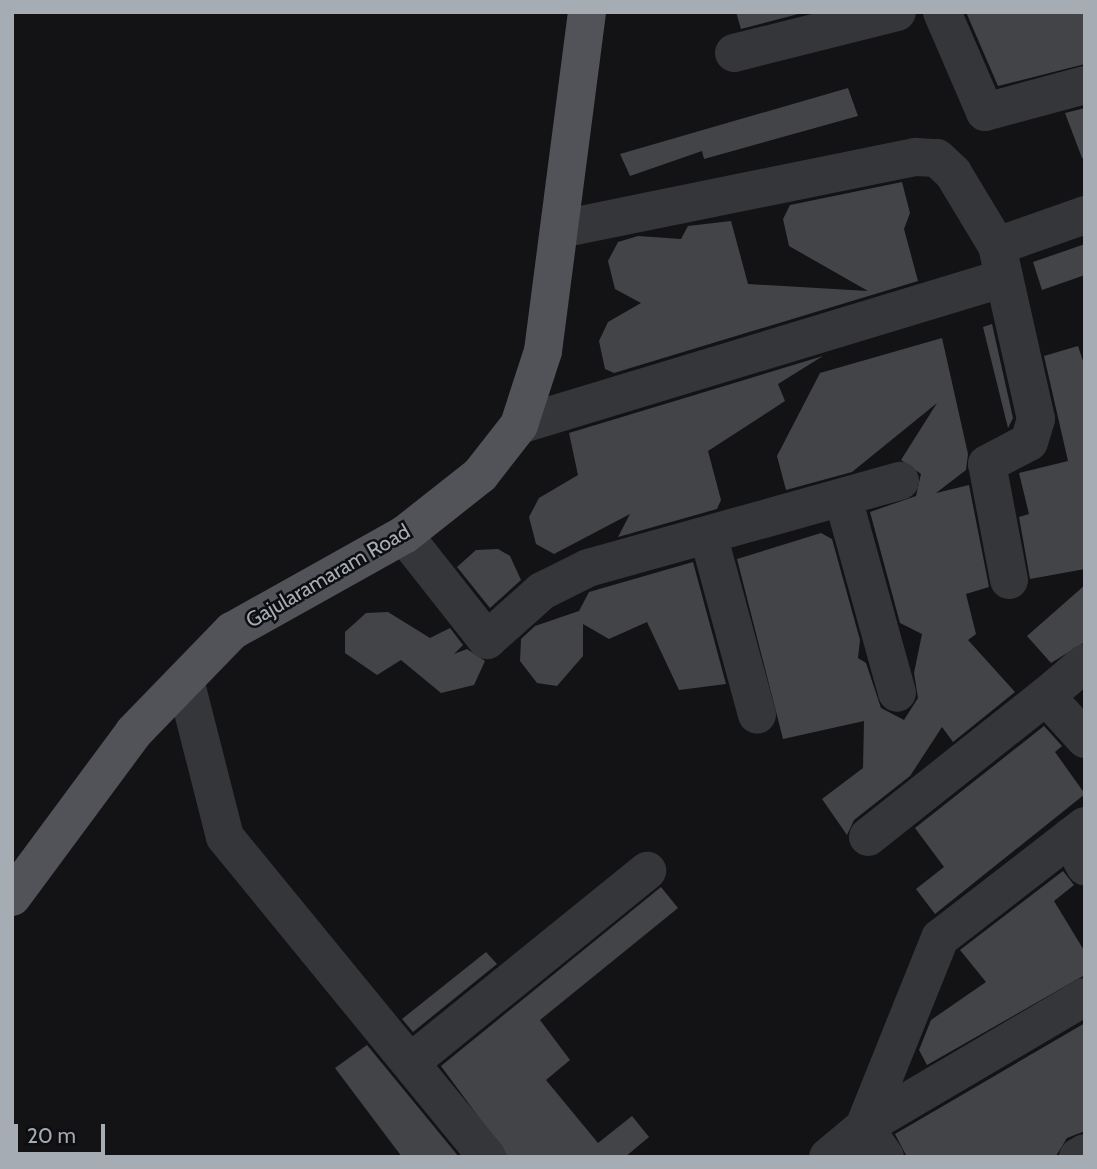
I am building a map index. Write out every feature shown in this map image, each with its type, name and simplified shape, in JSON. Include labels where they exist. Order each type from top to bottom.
[{"type":"main road","name":"Gajularamaram Road","points":[[12,897],[113,758],[232,631],[404,535],[480,475],[519,425],[544,351],[587,12]]},
{"type":"street","points":[[734,53],[897,12]]},
{"type":"street","points":[[942,12],[985,112],[1085,85]]},
{"type":"street","points":[[561,229],[916,157],[937,158],[953,173],[1000,262],[1037,419],[1029,442],[987,464],[1009,580]]},
{"type":"street","points":[[519,425],[1000,262],[1085,215]]},
{"type":"street","points":[[404,535],[487,640],[542,590],[588,568],[709,538],[900,481]]},
{"type":"street","points":[[843,498],[897,693]]},
{"type":"street","points":[[709,538],[757,715]]},
{"type":"street","points":[[868,837],[1085,663]]},
{"type":"street","points":[[185,680],[225,837],[487,1157]]},
{"type":"street","points":[[1046,696],[1085,739]]},
{"type":"street","points":[[875,1142],[940,938],[1080,843]]},
{"type":"street","points":[[411,1062],[647,871]]},
{"type":"street","points":[[828,1157],[875,1142],[1085,998]]},
{"type":"street","points":[[1078,1157],[1085,1153]]},
{"type":"building","points":[[736,12],[806,12],[741,29]]},
{"type":"building","points":[[966,12],[1085,12],[1085,64],[998,86]]},
{"type":"building","points":[[848,88],[858,116],[704,159],[702,151],[630,176],[620,154]]},
{"type":"building","points":[[1085,108],[1085,157],[1082,158],[1065,113]]},
{"type":"building","points":[[902,182],[910,213],[904,229],[918,281],[614,373],[605,369],[599,341],[608,322],[641,303],[615,289],[608,261],[618,242],[638,236],[681,239],[688,226],[731,221],[748,284],[868,291],[789,246],[783,219],[790,205]]},
{"type":"building","points":[[1085,244],[1085,275],[1042,290],[1033,262]]},
{"type":"building","points":[[992,324],[1013,418],[1008,428],[983,327]]},
{"type":"building","points":[[942,338],[968,454],[966,470],[936,493],[969,485],[989,587],[966,594],[976,634],[968,640],[1015,692],[953,742],[942,727],[910,776],[854,820],[847,835],[822,799],[863,768],[864,721],[783,739],[737,559],[821,533],[832,539],[860,640],[858,658],[866,663],[881,708],[904,720],[918,698],[914,673],[922,634],[900,623],[870,512],[916,496],[921,474],[901,460],[937,403],[852,472],[786,490],[777,456],[820,373]]},
{"type":"building","points":[[1078,346],[1085,367],[1085,569],[1030,579],[1019,517],[1029,514],[1019,473],[1068,461],[1044,356]]},
{"type":"building","points":[[823,356],[778,384],[785,401],[708,451],[721,500],[717,509],[618,537],[630,514],[554,554],[536,544],[529,517],[539,498],[578,475],[569,433]]},
{"type":"building","points":[[498,549],[510,556],[521,580],[490,608],[457,567],[476,550]]},
{"type":"building","points":[[693,562],[726,684],[679,690],[647,622],[609,639],[583,624],[583,656],[557,686],[537,683],[520,661],[521,639],[535,626],[579,611],[589,592]]},
{"type":"building","points":[[1085,585],[1085,642],[1051,663],[1027,636]]},
{"type":"building","points":[[388,612],[430,638],[450,628],[463,645],[454,654],[467,649],[485,661],[474,685],[441,693],[401,660],[377,675],[345,653],[345,632],[366,613]]},
{"type":"building","points":[[1044,726],[1062,746],[1055,752],[1085,794],[935,914],[916,889],[944,867],[915,828]]},
{"type":"building","points":[[1063,871],[1074,885],[1054,901],[1085,952],[1085,975],[927,1065],[919,1050],[931,1020],[986,982],[960,950]]},
{"type":"building","points":[[661,887],[678,908],[540,1020],[570,1060],[546,1080],[598,1143],[632,1116],[649,1137],[625,1157],[508,1157],[441,1066]]},
{"type":"building","points":[[486,952],[497,964],[413,1032],[402,1019]]},
{"type":"building","points":[[1085,1023],[1085,1131],[1067,1138],[1056,1156],[907,1157],[895,1134]]},
{"type":"building","points":[[367,1045],[459,1157],[402,1157],[335,1068]]}]
